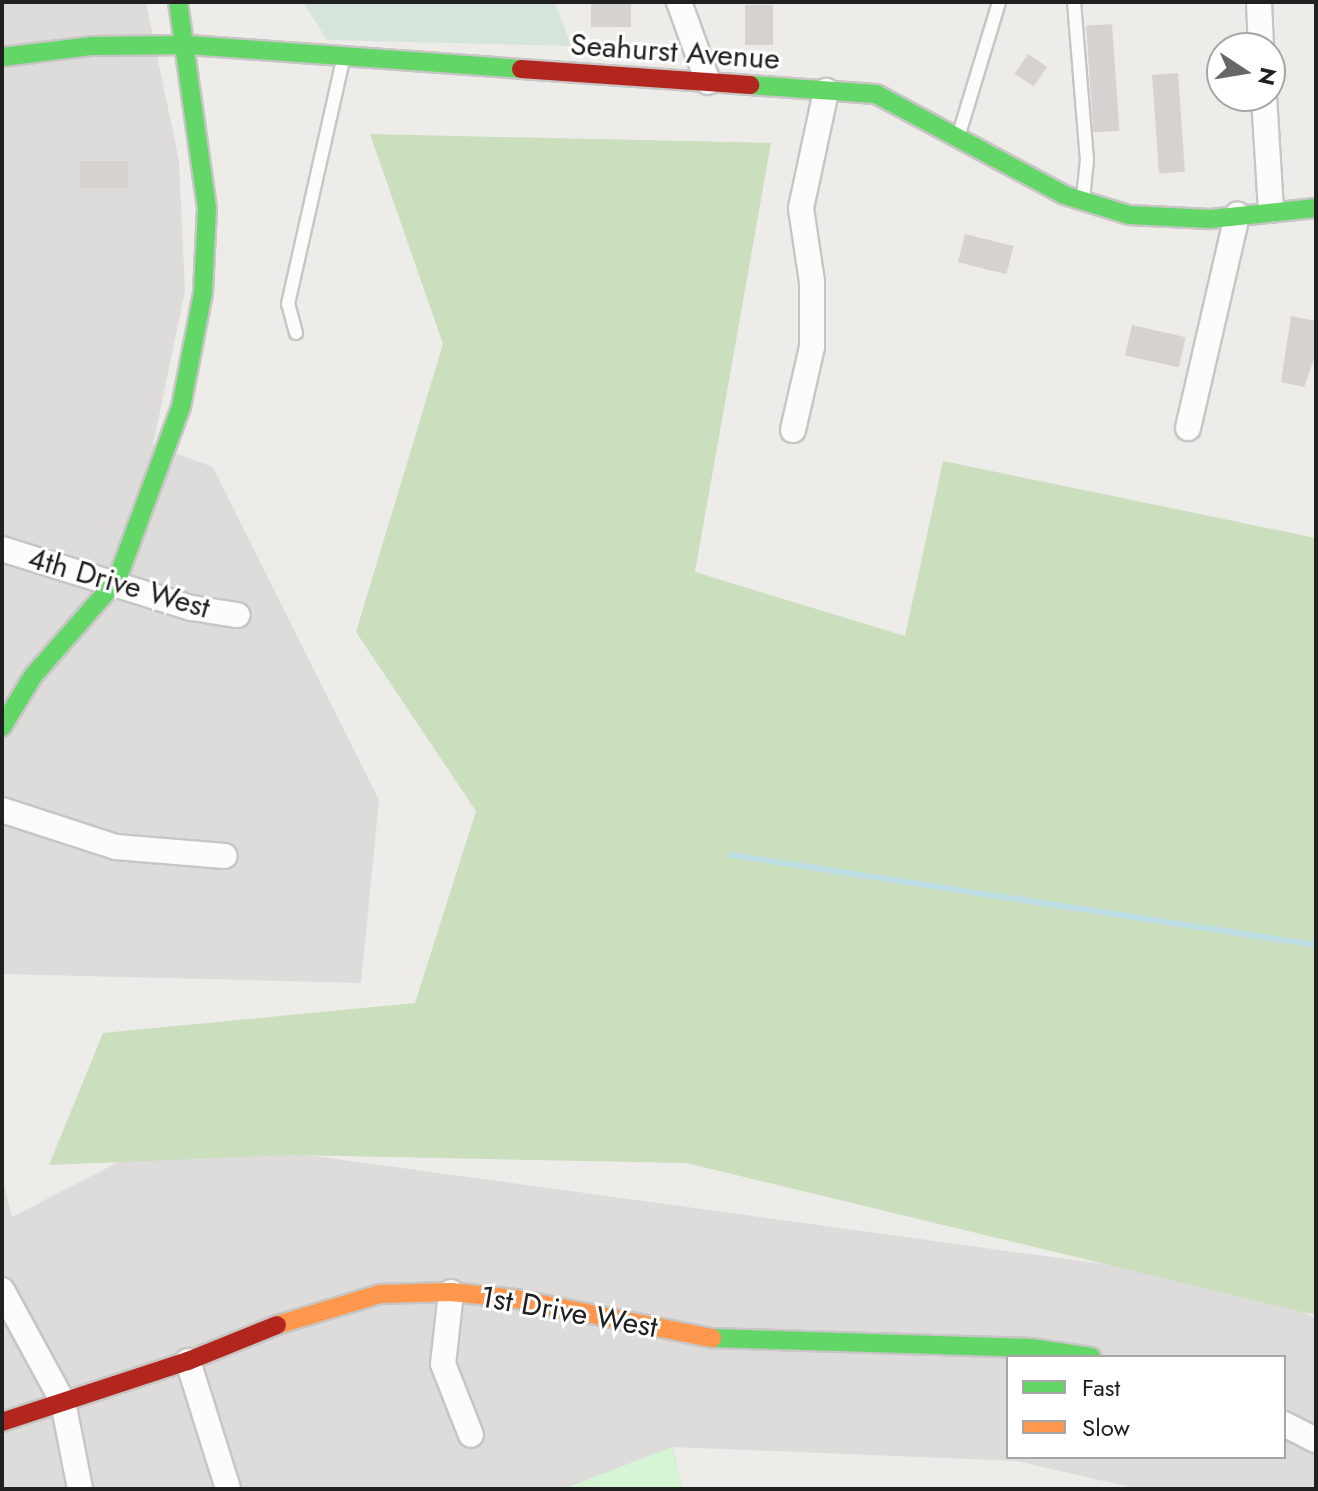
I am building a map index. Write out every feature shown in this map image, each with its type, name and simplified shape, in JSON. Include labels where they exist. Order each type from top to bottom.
[{"type":"street","points":[[2,727],[33,676],[117,580],[181,407],[203,293],[207,208],[188,45],[178,2]]},
{"type":"street","points":[[679,2],[708,82]]},
{"type":"street","points":[[1259,2],[1260,32]]},
{"type":"street","name":"Seahurst Avenue","points":[[4,51],[188,45],[876,94],[1083,201],[1129,215],[1237,215],[1316,208]]},
{"type":"street","points":[[793,430],[812,347],[812,282],[801,208],[826,91]]},
{"type":"street","points":[[1265,112],[1271,210]]},
{"type":"street","points":[[1188,428],[1237,215]]},
{"type":"street","name":"4th Drive West","points":[[2,549],[117,580],[192,608],[237,615]]},
{"type":"street","points":[[2,810],[116,847],[225,856]]},
{"type":"street","points":[[2,1290],[63,1402],[80,1489]]},
{"type":"street","points":[[451,1292],[443,1364],[471,1435]]},
{"type":"street","name":"1st Drive West","points":[[2,1422],[188,1361],[304,1314],[380,1294],[451,1292],[516,1299],[719,1339],[1031,1348],[1078,1355]]},
{"type":"street","points":[[188,1361],[228,1489]]},
{"type":"street","points":[[1286,1425],[1316,1440]]},
{"type":"lane","points":[[958,137],[999,2]]},
{"type":"lane","points":[[1074,2],[1087,160],[1083,201]]},
{"type":"lane","points":[[296,333],[288,304],[344,56]]},
{"type":"shaded area","points":[[2,2],[146,2],[179,161],[185,291],[153,445],[213,467],[379,800],[361,983],[2,974]]},
{"type":"shaded area","points":[[303,2],[555,2],[571,46],[327,40]]},
{"type":"shaded area","points":[[169,1136],[1256,1285],[1316,1319],[1316,1489],[1138,1489],[1017,1461],[673,1447],[682,1489],[2,1489],[2,1177],[12,1217]]},
{"type":"green space","points":[[370,134],[771,143],[695,572],[905,636],[943,461],[1316,538],[1316,1315],[686,1163],[291,1155],[49,1165],[103,1033],[415,1003],[476,811],[356,632],[443,344]]},
{"type":"green space","points":[[672,1447],[682,1489],[563,1489]]},
{"type":"building","points":[[591,2],[631,2],[631,27],[591,27]]},
{"type":"building","points":[[745,5],[773,5],[773,45],[745,45]]},
{"type":"building","points":[[1112,24],[1119,131],[1094,133],[1086,26]]},
{"type":"building","points":[[1028,54],[1047,67],[1034,87],[1015,74]]},
{"type":"building","points":[[1178,73],[1185,172],[1159,174],[1152,75]]},
{"type":"building","points":[[80,161],[128,161],[128,188],[80,188]]},
{"type":"building","points":[[965,234],[1014,246],[1006,274],[958,262]]},
{"type":"building","points":[[1291,316],[1316,321],[1316,353],[1304,387],[1281,382]]},
{"type":"building","points":[[1132,325],[1186,337],[1179,368],[1125,355]]},
{"type":"waterway","points":[[731,855],[1316,945]]},
{"type":"traffic: fast","points":[[2,727],[33,676],[117,580],[181,407],[203,293],[207,208],[178,2]]},
{"type":"traffic: fast","points":[[2,57],[92,46],[188,45],[521,69]]},
{"type":"traffic: fast","points":[[750,85],[876,94],[1064,195],[1129,215],[1210,219],[1316,208]]},
{"type":"traffic: fast","points":[[712,1338],[1031,1348],[1078,1355]]},
{"type":"traffic: slow","points":[[277,1325],[380,1294],[451,1292],[516,1299],[712,1338]]},
{"type":"traffic: jam","points":[[521,69],[750,85]]},
{"type":"traffic: jam","points":[[2,1422],[188,1361],[277,1325]]}]
